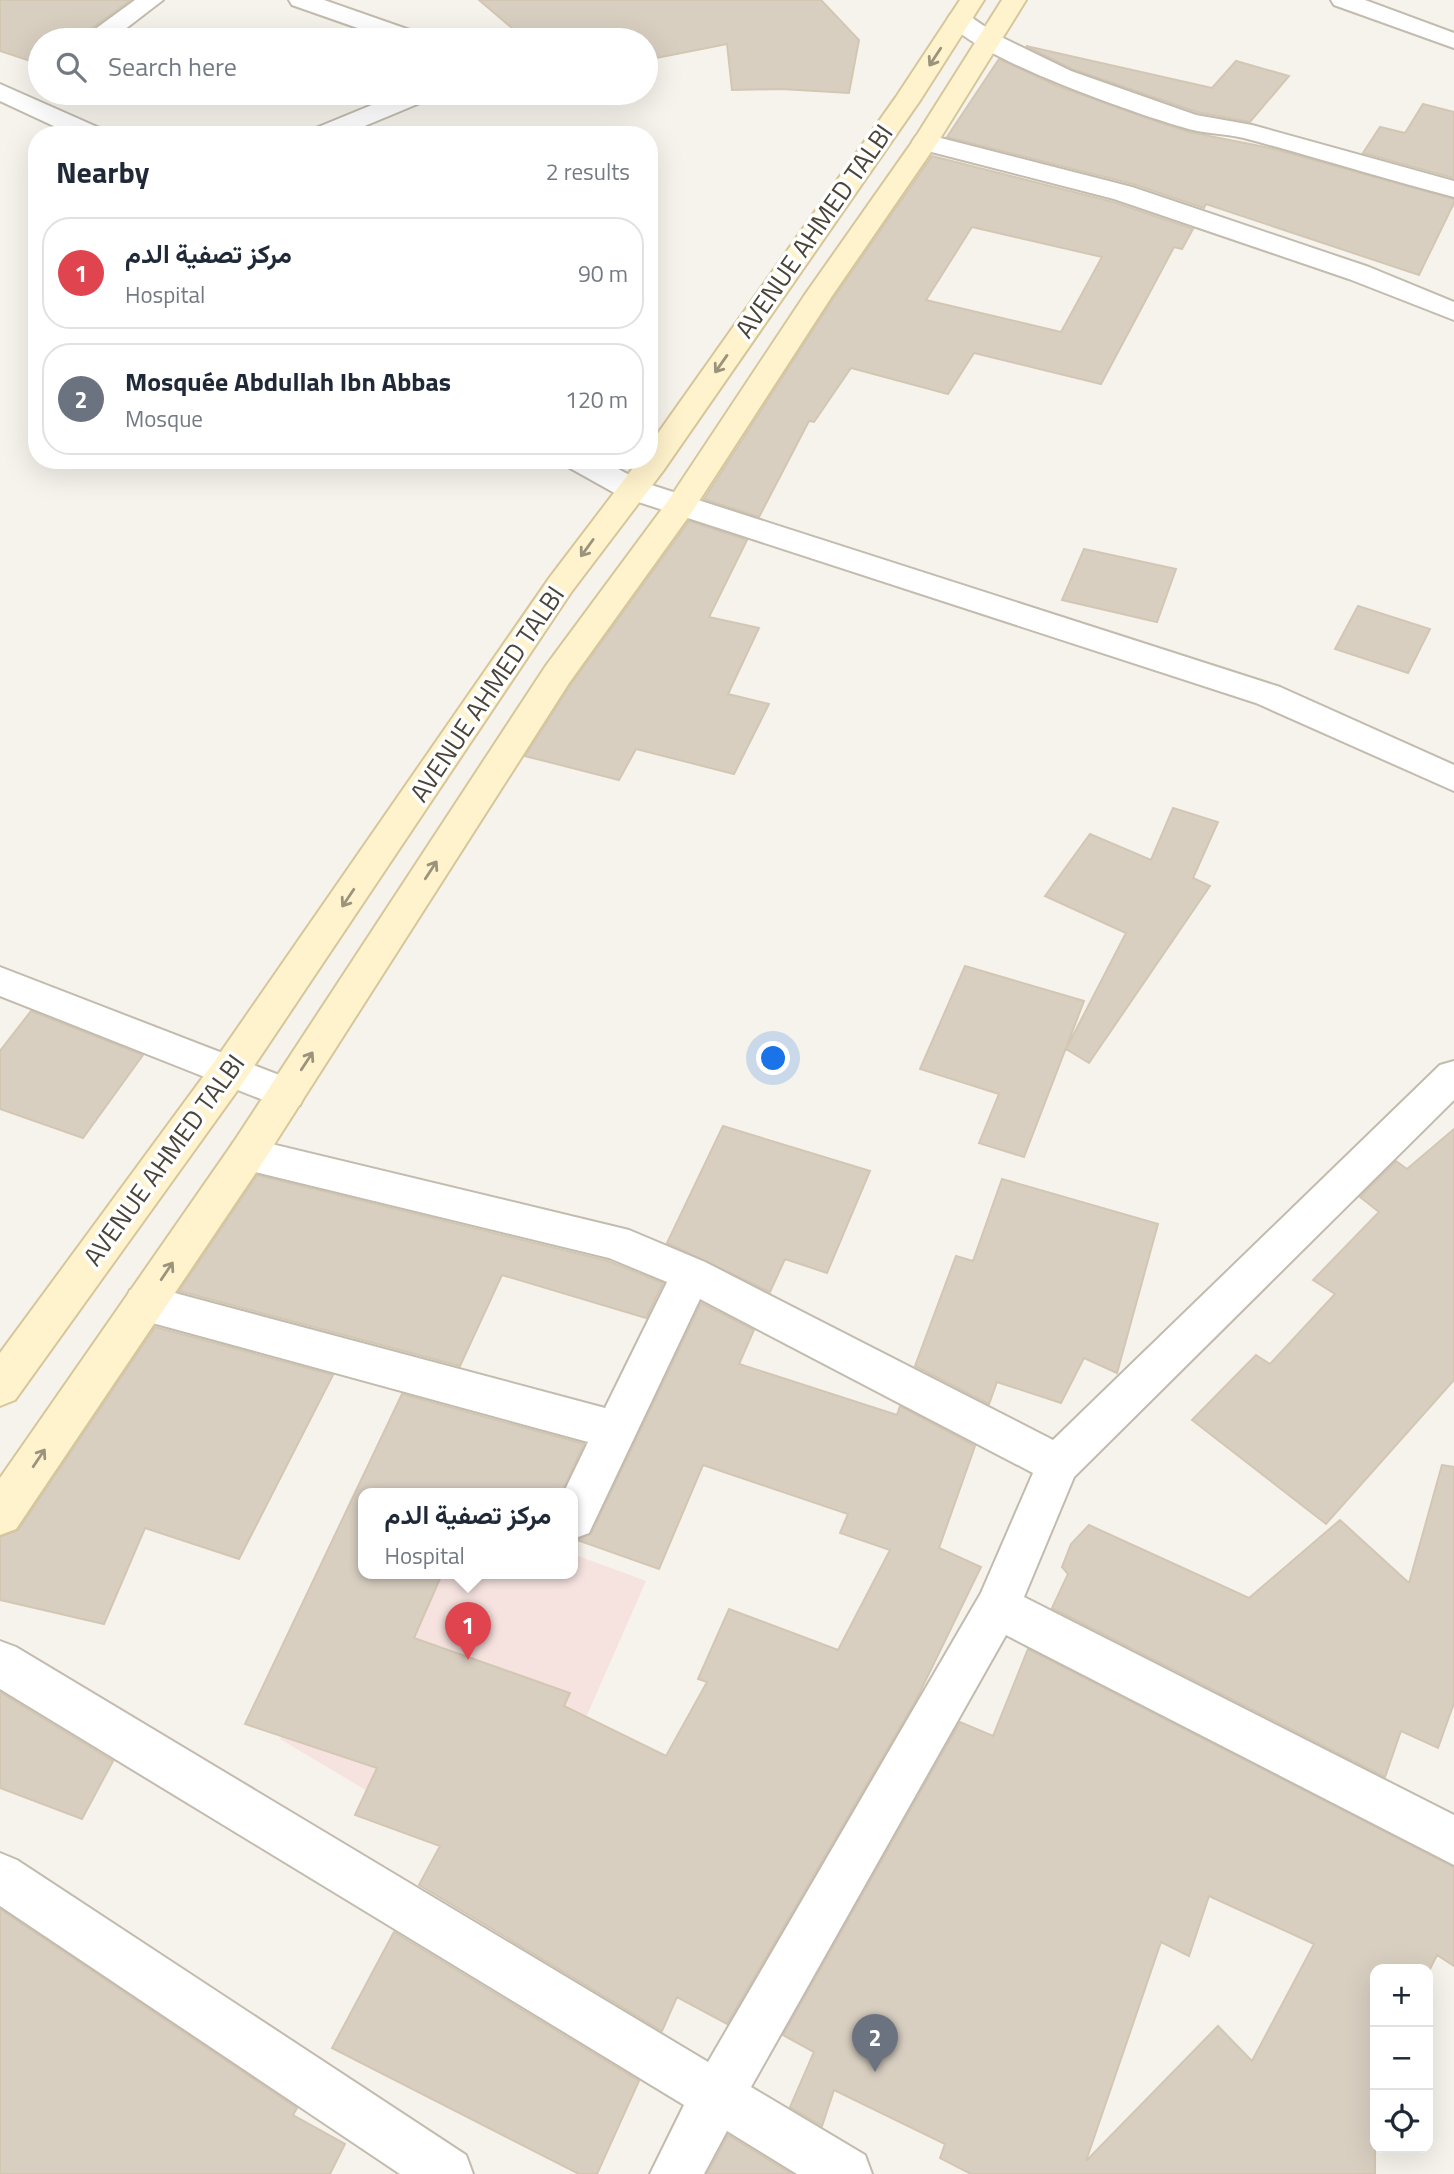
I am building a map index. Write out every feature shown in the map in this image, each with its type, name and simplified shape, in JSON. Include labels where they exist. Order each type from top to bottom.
[{"type":"main road","points":[[0,1515],[247,1154],[557,675],[681,505],[818,296],[925,142],[1014,0]]},
{"type":"main road","name":"AVENUE AHMED TALBI","points":[[658,455],[908,99],[966,10]]},
{"type":"main road","name":"AVENUE AHMED TALBI","points":[[0,1387],[228,1073],[561,584],[648,469]]},
{"type":"street","points":[[112,28],[151,0]]},
{"type":"street","points":[[301,0],[381,28]]},
{"type":"street","points":[[1343,0],[1454,41]]},
{"type":"street","points":[[966,10],[988,40],[1062,76],[1191,122],[1243,131],[1454,189]]},
{"type":"street","points":[[8,95],[28,86]]},
{"type":"street","points":[[8,95],[28,104]]},
{"type":"street","points":[[30,105],[75,126]]},
{"type":"street","points":[[342,126],[394,105]]},
{"type":"street","points":[[925,142],[1123,193],[1359,273],[1454,312]]},
{"type":"street","points":[[595,469],[631,489],[1268,695],[1454,779]]},
{"type":"street","points":[[0,981],[286,1094]]},
{"type":"street","points":[[676,2174],[716,2098],[997,1607],[1058,1464],[1454,1076]]},
{"type":"street","points":[[247,1154],[615,1242],[691,1274],[1058,1464]]},
{"type":"street","points":[[578,1509],[691,1274]]},
{"type":"street","points":[[145,1303],[616,1430]]},
{"type":"street","points":[[997,1607],[1454,1841]]},
{"type":"street","points":[[0,1663],[716,2098],[846,2174]]},
{"type":"street","points":[[0,1877],[447,2174]]},
{"type":"shaded area","points":[[578,1556],[646,1581],[515,1879],[280,1739],[370,1579],[578,1579]]},
{"type":"building","points":[[0,0],[131,0],[92,28],[28,28],[28,60],[0,51]]},
{"type":"building","points":[[479,0],[821,0],[859,40],[849,93],[781,89],[732,90],[727,44],[658,58],[658,28],[512,28]]},
{"type":"building","points":[[1026,46],[1212,88],[1236,61],[1289,76],[1250,122],[1197,112],[1072,69]]},
{"type":"building","points":[[999,59],[1055,85],[1189,132],[1270,148],[1454,199],[1454,203],[1419,275],[1206,204],[1204,208],[1133,184],[947,137]]},
{"type":"building","points":[[1423,104],[1454,112],[1454,178],[1363,153],[1380,127],[1405,133]]},
{"type":"building","points":[[932,156],[1113,202],[1193,229],[1182,249],[1174,247],[1101,384],[974,353],[948,394],[851,368],[814,422],[809,421],[759,517],[704,499],[834,297]],"holes":[[[972,227],[1102,257],[1061,332],[926,300]]]},
{"type":"building","points":[[689,521],[747,540],[709,617],[759,628],[728,694],[769,704],[734,774],[636,749],[619,780],[525,756],[571,684]]},
{"type":"building","points":[[1084,549],[1176,569],[1157,622],[1062,600]]},
{"type":"building","points":[[1358,606],[1430,629],[1408,673],[1335,649]]},
{"type":"building","points":[[1173,808],[1218,822],[1193,878],[1210,886],[1089,1063],[1066,1049],[1126,933],[1045,896],[1090,834],[1151,860]]},
{"type":"building","points":[[965,966],[1084,1001],[1024,1157],[979,1143],[999,1094],[920,1069]]},
{"type":"building","points":[[31,1011],[143,1055],[83,1138],[0,1109],[0,1051]]},
{"type":"building","points":[[723,1126],[870,1171],[827,1273],[785,1259],[770,1292],[667,1243]]},
{"type":"building","points":[[1454,1129],[1454,1380],[1326,1524],[1192,1420],[1256,1355],[1270,1364],[1335,1294],[1313,1280],[1379,1212],[1360,1197],[1396,1161],[1407,1169]]},
{"type":"building","points":[[257,1175],[608,1261],[663,1283],[646,1318],[502,1275],[460,1366],[179,1291]]},
{"type":"building","points":[[1002,1179],[1158,1224],[1117,1373],[1084,1358],[1061,1403],[997,1382],[989,1404],[915,1366],[956,1256],[973,1261]]},
{"type":"building","points":[[701,1303],[754,1330],[739,1364],[897,1415],[900,1406],[975,1446],[939,1548],[981,1567],[917,1698],[727,2024],[677,1997],[662,2031],[419,1885],[440,1846],[355,1815],[377,1768],[245,1724],[402,1394],[584,1444],[564,1488],[358,1488],[358,1579],[440,1579],[414,1638],[570,1693],[564,1706],[666,1756],[707,1682],[698,1679],[729,1609],[838,1650],[890,1550],[840,1533],[848,1514],[703,1465],[659,1569],[578,1540],[591,1534]]},
{"type":"building","points":[[155,1327],[333,1375],[239,1559],[145,1528],[104,1624],[0,1600],[0,1537],[18,1530]]},
{"type":"building","points":[[1442,1465],[1454,1467],[1454,1703],[1438,1748],[1401,1731],[1385,1777],[1052,1608],[1068,1574],[1062,1567],[1071,1544],[1089,1525],[1249,1598],[1340,1520],[1409,1583]]},
{"type":"building","points":[[1028,1649],[1454,1867],[1454,1966],[1437,1955],[1432,1964],[1370,1964],[1370,2153],[1375,2153],[1375,2174],[971,2174],[940,2158],[945,2144],[834,2090],[822,2126],[790,2107],[814,2052],[783,2035],[960,1722],[993,1736]],"holes":[[[1209,1896],[1314,1944],[1252,2061],[1218,2026],[1086,2161],[1161,1942],[1189,1956]]]},
{"type":"building","points":[[0,1692],[113,1761],[82,1819],[0,1788]]},
{"type":"building","points":[[0,1909],[297,2108],[293,2115],[345,2144],[330,2174],[0,2174]]},
{"type":"building","points":[[394,1932],[639,2081],[597,2174],[579,2174],[332,2048]]},
{"type":"building","points":[[728,2135],[792,2174],[707,2174]]},
{"type":"place","name":"مركز تصفية الدم","points":[[468,1660]]},
{"type":"place","name":"Mosquée Abdullah Ibn Abbas","points":[[875,2072]]}]
